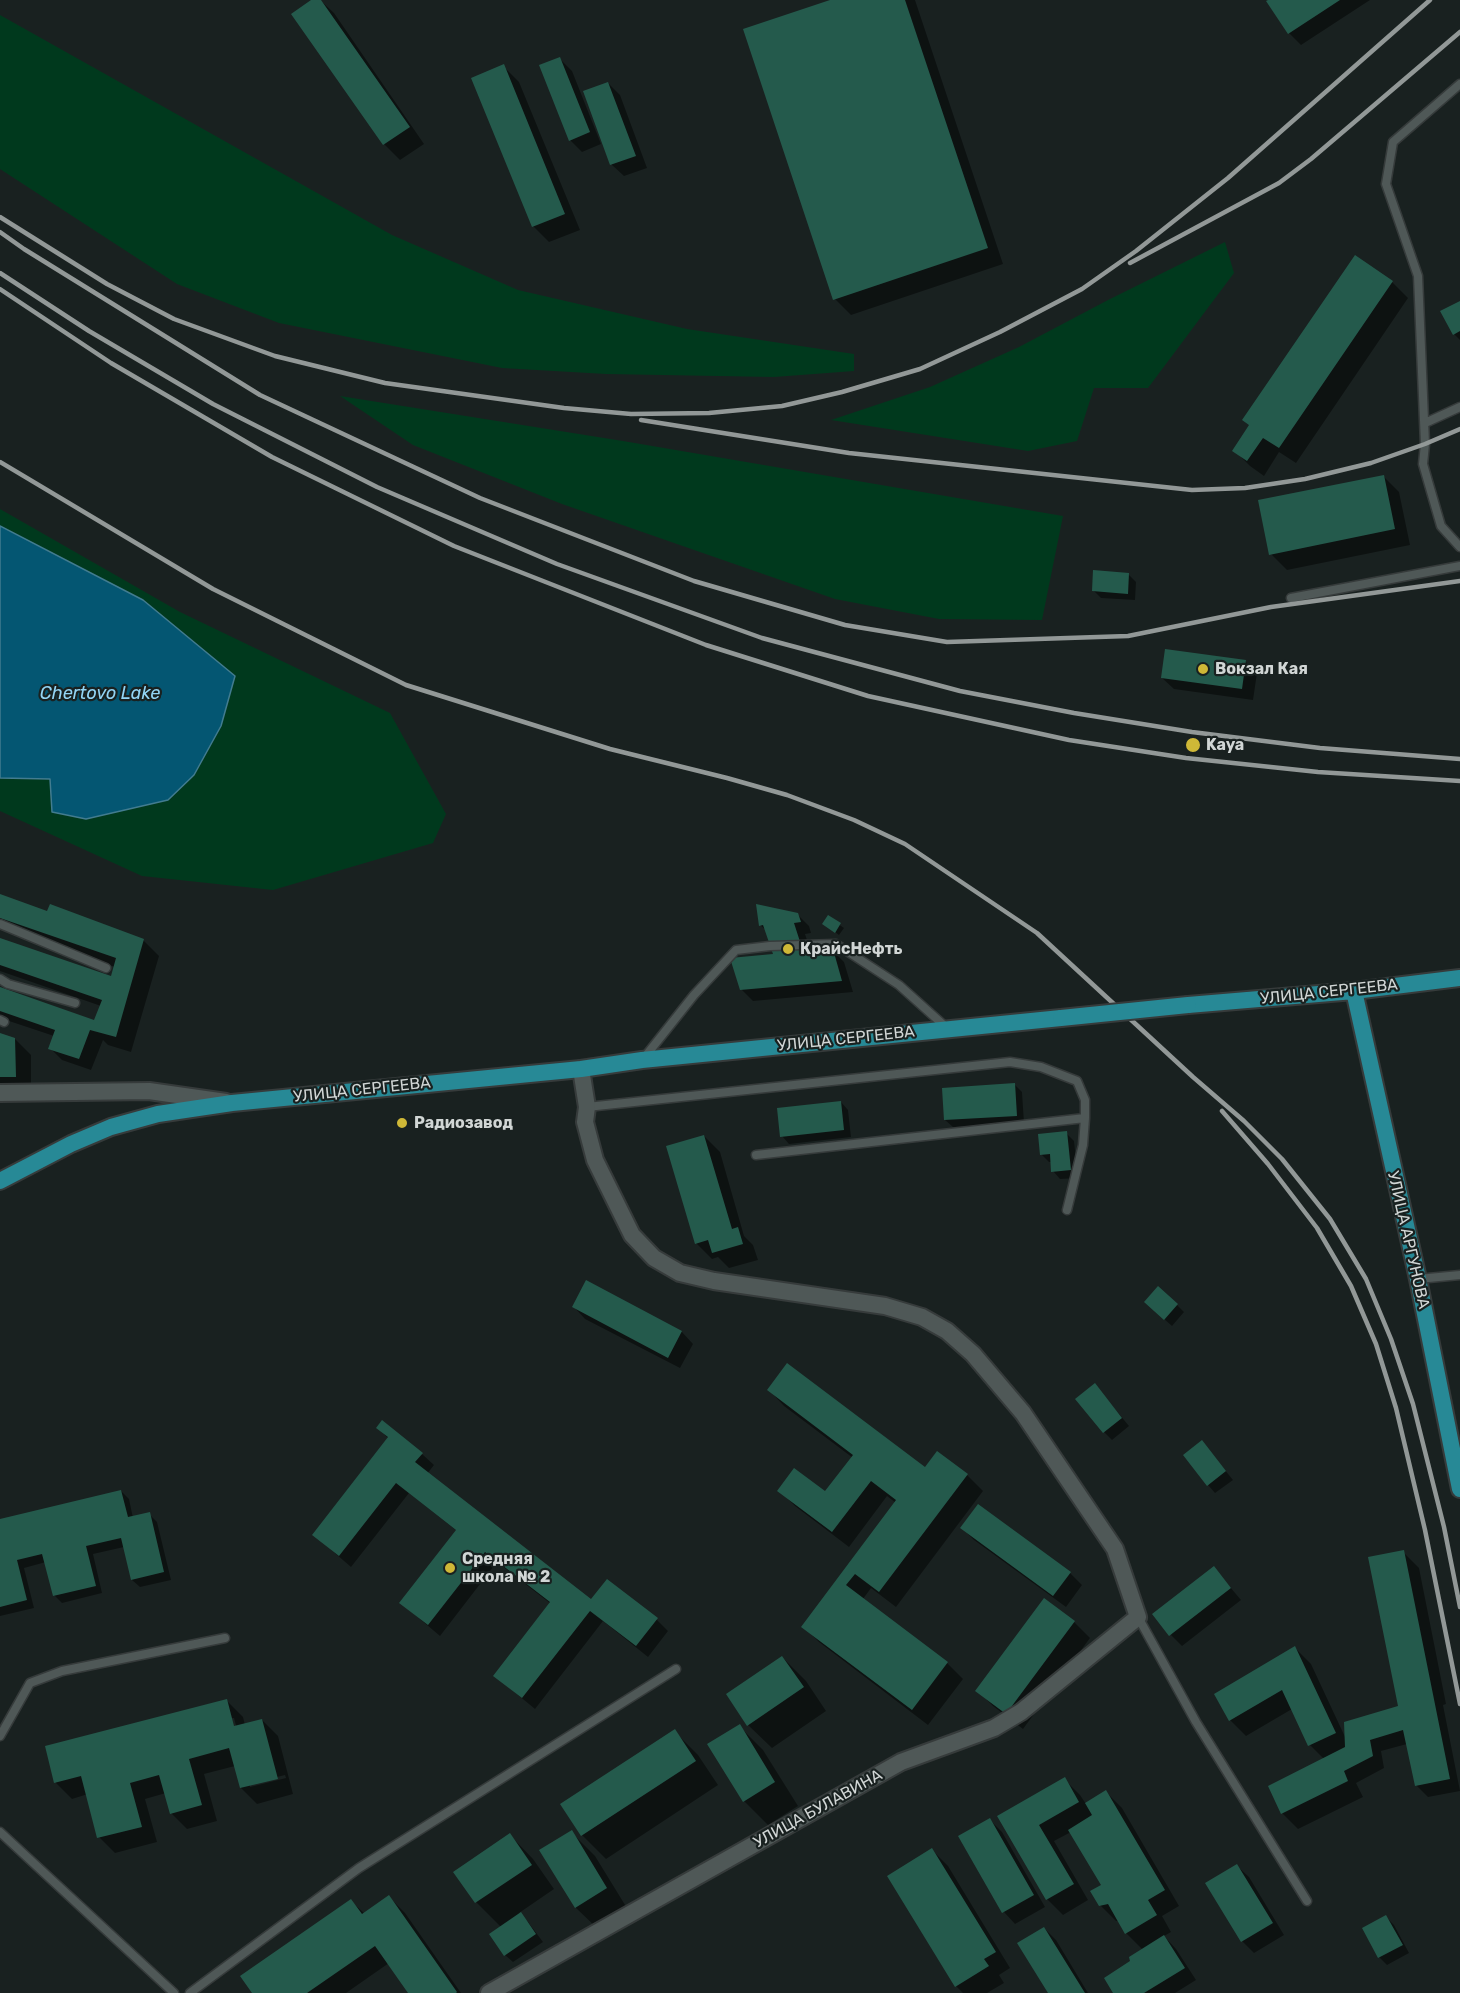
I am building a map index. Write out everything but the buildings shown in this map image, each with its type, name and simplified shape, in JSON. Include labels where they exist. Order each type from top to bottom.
[{"type":"main road","name":"УЛИЦА СЕРГЕЕВА","points":[[0,1181],[71,1144],[111,1127],[158,1114],[232,1103],[1188,1005],[1354,991],[1460,978]]},
{"type":"main road","name":"УЛИЦА АРГУНОВА","points":[[1354,991],[1418,1279],[1460,1489]]},
{"type":"street","points":[[581,1069],[587,1107],[585,1122],[595,1160],[632,1235],[654,1258],[680,1273],[691,1276],[885,1306],[922,1317],[947,1331],[974,1354],[1023,1413],[1115,1550],[1138,1617]]},
{"type":"street","points":[[0,1094],[149,1090],[232,1103]]},
{"type":"street","name":"УЛИЦА БУЛАВИНА","points":[[489,1993],[901,1762],[994,1728],[1022,1712],[1138,1617]]},
{"type":"lane","points":[[1460,84],[1393,142],[1386,184],[1418,276],[1425,423],[1423,464],[1441,526],[1460,547]]},
{"type":"lane","points":[[1425,423],[1460,407]]},
{"type":"lane","points":[[1291,598],[1460,566]]},
{"type":"lane","points":[[0,924],[106,968]]},
{"type":"lane","points":[[642,1060],[694,995],[736,950],[800,944],[836,944],[899,985],[948,1029]]},
{"type":"lane","points":[[0,980],[75,1003]]},
{"type":"lane","points":[[587,1107],[1010,1062],[1041,1067],[1077,1082],[1085,1100],[1083,1145],[1067,1210]]},
{"type":"lane","points":[[756,1155],[1085,1118]]},
{"type":"lane","points":[[1418,1279],[1460,1275]]},
{"type":"lane","points":[[1138,1617],[1196,1722],[1307,1901]]},
{"type":"lane","points":[[0,1736],[30,1683],[62,1671],[225,1638]]},
{"type":"lane","points":[[190,1993],[359,1868],[676,1669]]},
{"type":"lane","points":[[0,1833],[174,1993]]},
{"type":"green space","points":[[0,15],[392,235],[518,290],[687,329],[854,354],[854,371],[774,377],[606,374],[502,368],[279,323],[177,284],[0,169]]},
{"type":"green space","points":[[1225,242],[1234,273],[1148,388],[1094,388],[1077,441],[1028,451],[831,420],[930,387],[1019,347]]},
{"type":"green space","points":[[340,396],[623,441],[1063,516],[1042,620],[939,619],[835,599],[562,504],[413,445]]},
{"type":"green space","points":[[0,509],[180,612],[390,713],[446,814],[433,843],[273,890],[142,876],[0,811],[0,778],[194,775],[221,726],[235,676],[143,600],[0,526]]},
{"type":"water","name":"Chertovo Lake","points":[[0,526],[143,600],[235,676],[221,726],[194,775],[168,800],[86,819],[52,812],[50,779],[0,778]]},
{"type":"railway","points":[[0,217],[107,284],[174,319],[275,356],[385,383],[564,408],[631,414],[709,413],[782,406],[842,392],[920,369],[1000,332],[1082,289],[1136,251],[1228,178],[1430,0]]},
{"type":"railway","points":[[1130,263],[1279,183],[1311,159],[1460,32]]},
{"type":"railway","points":[[0,232],[260,395],[480,498],[694,581],[845,625],[947,642],[1128,636],[1271,607],[1460,581]]},
{"type":"railway","points":[[0,273],[89,331],[213,404],[377,487],[557,564],[762,638],[960,691],[1074,713],[1192,732],[1320,748],[1460,759]]},
{"type":"railway","points":[[0,289],[111,363],[272,457],[454,546],[706,645],[868,696],[1069,740],[1186,758],[1318,772],[1460,781]]},
{"type":"railway","points":[[641,420],[849,453],[1192,490],[1245,488],[1305,479],[1371,463],[1460,429]]},
{"type":"railway","points":[[0,462],[213,589],[406,685],[610,749],[787,795],[854,820],[905,844],[1037,933],[1244,1121],[1282,1159],[1330,1219],[1366,1279],[1391,1339],[1413,1404],[1444,1527],[1460,1607]]},
{"type":"railway","points":[[1222,1111],[1268,1164],[1317,1228],[1351,1286],[1376,1344],[1396,1408],[1425,1530],[1460,1704]]},
{"type":"place","name":"Вокзал Кая","points":[[1203,669]]},
{"type":"place","name":"Kaya","points":[[1193,745]]},
{"type":"place","name":"КрайсНефть","points":[[788,949]]},
{"type":"place","name":"Радиозавод","points":[[402,1123]]},
{"type":"place","name":"Средняя школа № 2","points":[[450,1568]]}]
